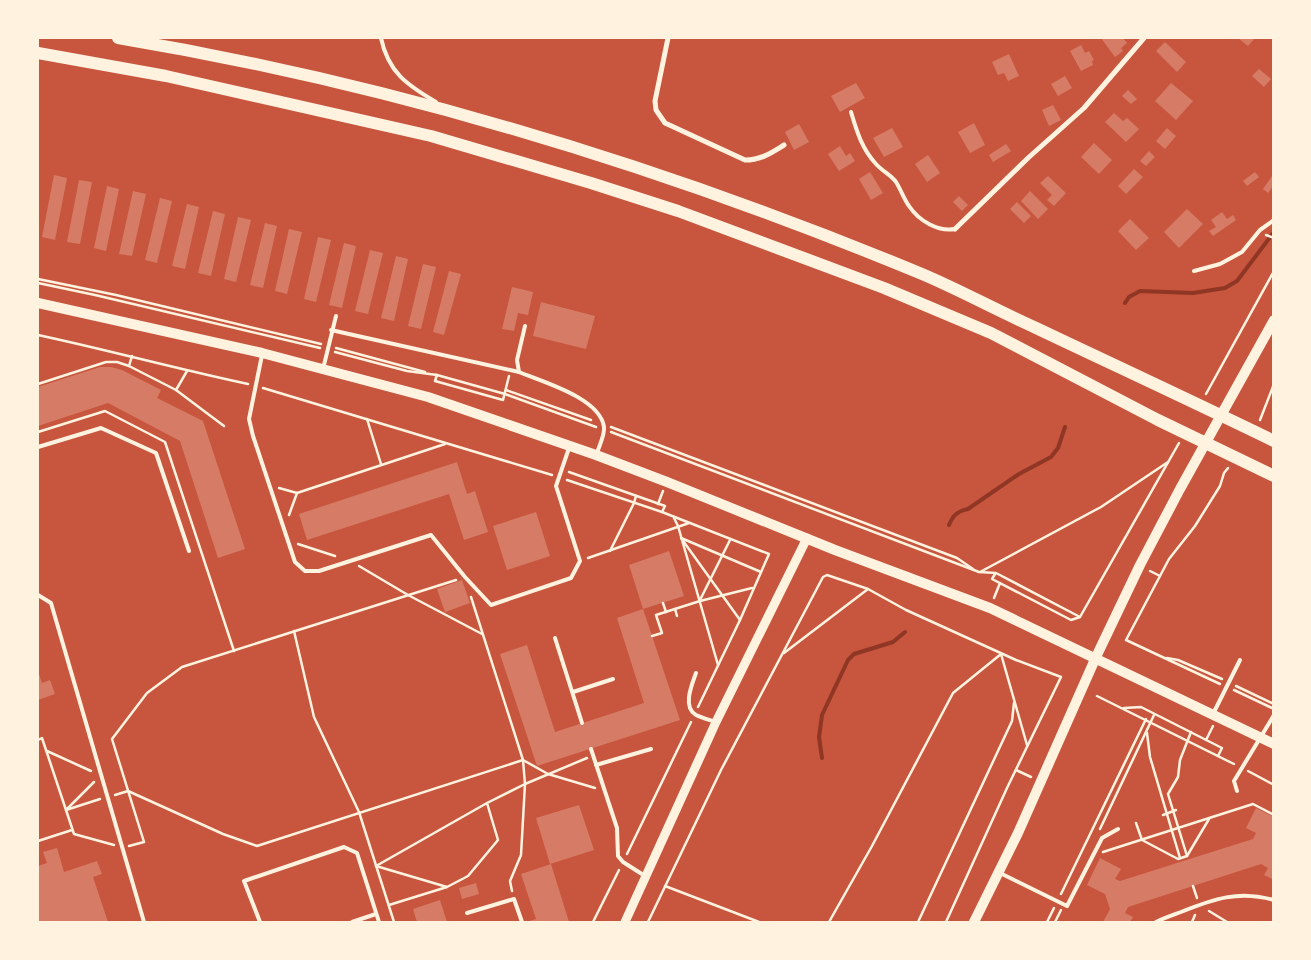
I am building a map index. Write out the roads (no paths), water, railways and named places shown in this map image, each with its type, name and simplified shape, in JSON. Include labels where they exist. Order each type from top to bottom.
[{"type":"highway","points":[[118,38],[189,49],[341,83],[449,110],[681,182],[790,222],[924,275],[1274,441]]},
{"type":"highway","points":[[38,53],[166,76],[430,136],[591,183],[678,211],[884,288],[991,333],[1158,420],[1274,476]]},
{"type":"main road","points":[[38,303],[262,353],[323,369],[446,403],[596,455],[990,608],[1096,657],[1274,744]]},
{"type":"main road","points":[[974,922],[1041,782],[1096,657],[1140,565],[1274,320]]},
{"type":"street","points":[[668,38],[655,101],[656,110],[665,123],[745,160],[765,157],[784,145]]},
{"type":"street","points":[[956,229],[1028,158],[1084,108],[1144,38]]},
{"type":"street","points":[[625,922],[647,878],[716,722],[808,538]]},
{"type":"lane","points":[[380,38],[388,62],[396,73],[418,92],[449,110]]},
{"type":"lane","points":[[851,112],[859,140],[867,154],[877,166],[896,180],[910,208],[934,228],[956,229]]},
{"type":"lane","points":[[1194,271],[1220,264],[1242,252],[1260,230],[1274,220]]},
{"type":"lane","points":[[323,369],[331,330],[336,316]]},
{"type":"lane","points":[[519,372],[517,360],[525,326]]},
{"type":"lane","points":[[331,330],[519,372],[579,397],[591,405],[604,424],[596,455]]},
{"type":"lane","points":[[262,353],[249,419],[294,562],[306,571],[319,571],[431,536],[491,605],[570,578],[580,561],[556,486],[569,446]]},
{"type":"lane","points":[[38,448],[101,428],[156,454],[188,551]]},
{"type":"lane","points":[[38,595],[51,604],[144,922]]},
{"type":"lane","points":[[555,638],[582,723]]},
{"type":"lane","points":[[1212,715],[1240,660]]},
{"type":"lane","points":[[696,673],[689,693],[690,708],[694,714],[716,722]]},
{"type":"lane","points":[[573,692],[614,679]]},
{"type":"lane","points":[[1237,790],[1234,781],[1274,715]]},
{"type":"lane","points":[[591,749],[617,828],[618,856],[623,862],[647,878]]},
{"type":"lane","points":[[596,766],[651,749]]},
{"type":"lane","points":[[998,872],[1068,906],[1102,838],[1118,829]]},
{"type":"lane","points":[[260,922],[244,881],[344,847],[357,853],[379,922]]},
{"type":"lane","points":[[1156,922],[1199,904],[1231,895],[1258,896],[1274,900]]},
{"type":"lane","points":[[466,913],[514,899],[522,922]]},
{"type":"lane","points":[[352,922],[376,914]]},
{"type":"waterway","points":[[1125,303],[1129,297],[1140,291],[1193,293],[1225,288],[1237,281],[1274,232]]},
{"type":"waterway","points":[[949,525],[954,516],[959,512],[968,509],[1019,474],[1051,457],[1058,448],[1065,427]]},
{"type":"waterway","points":[[822,758],[819,737],[822,715],[848,660],[854,654],[893,642],[905,632]]}]
